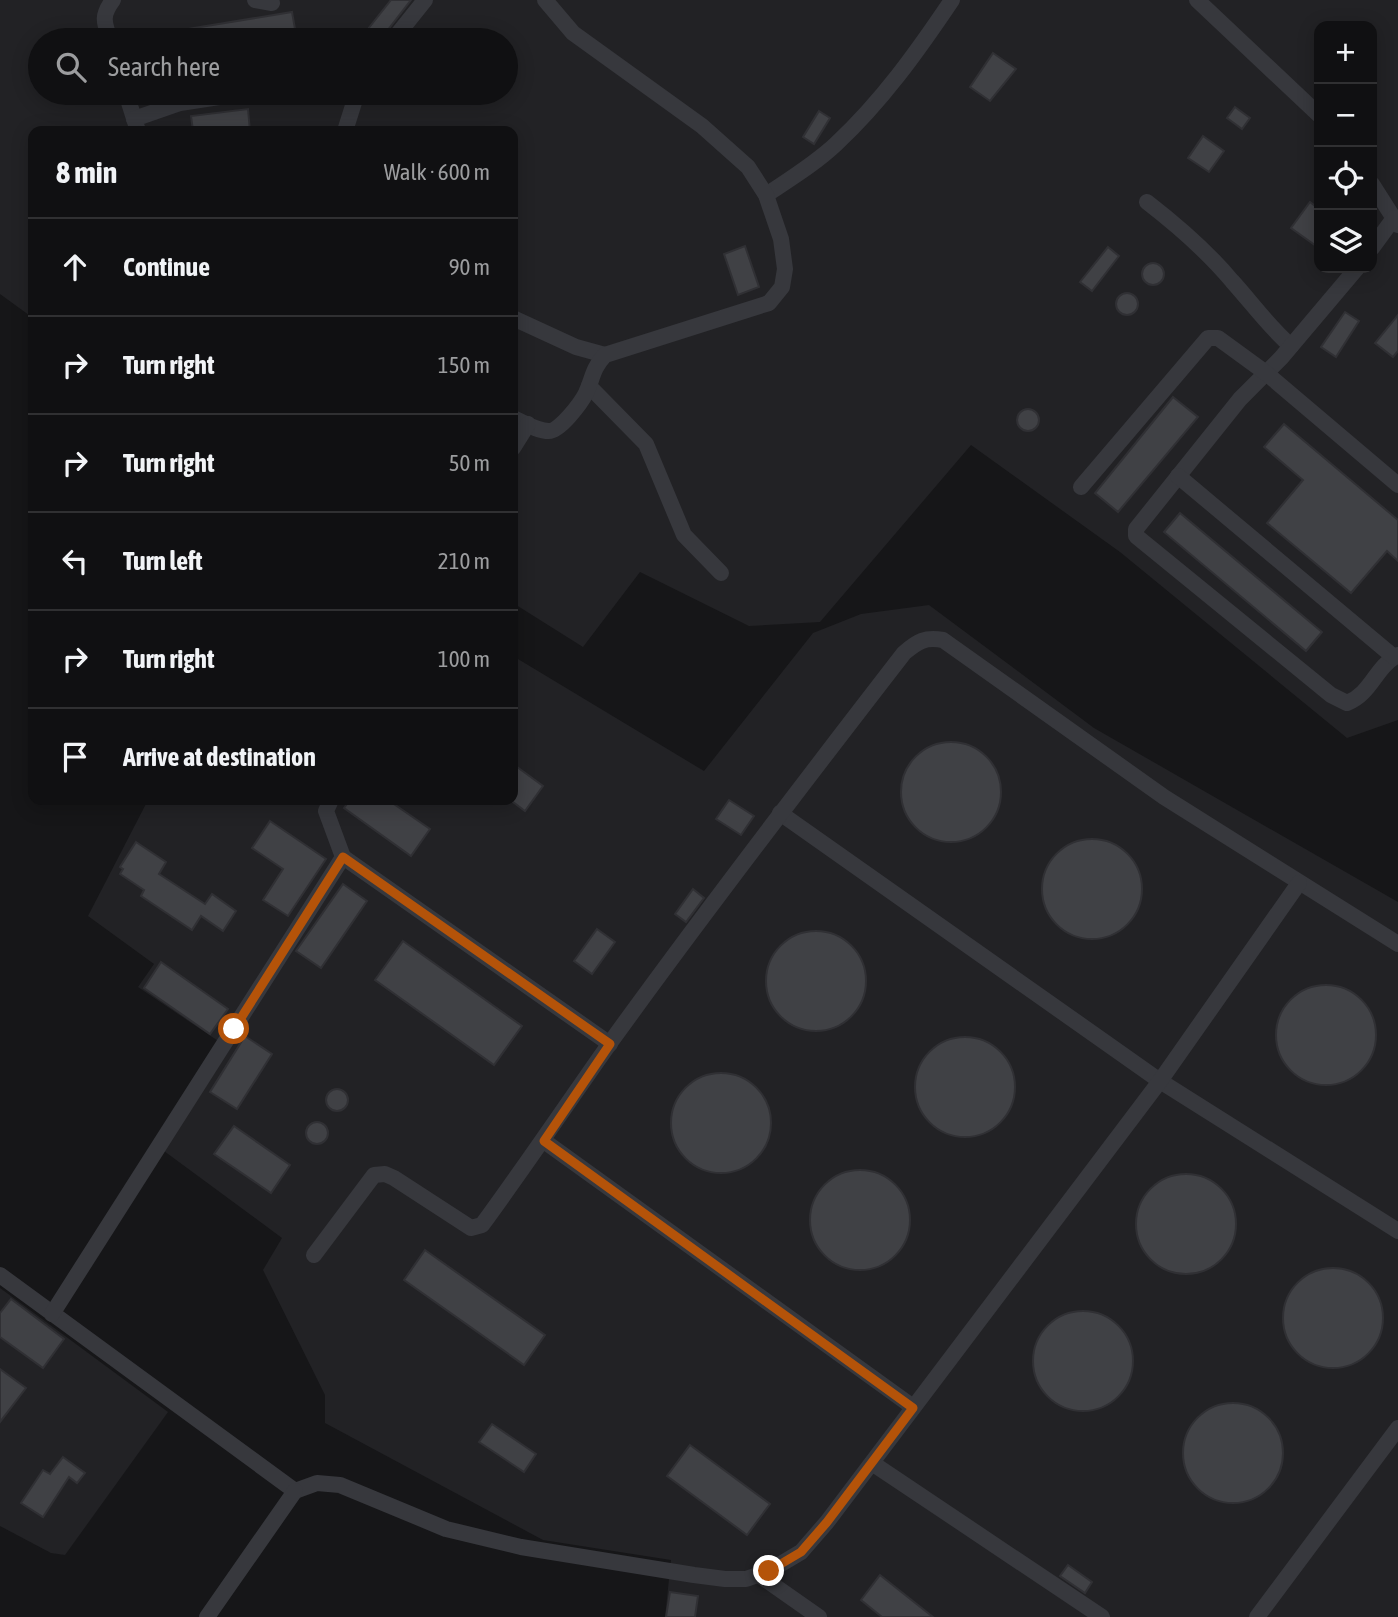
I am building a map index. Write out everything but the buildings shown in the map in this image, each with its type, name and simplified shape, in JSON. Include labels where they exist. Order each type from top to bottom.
[{"type":"street","points":[[106,28],[106,10],[113,0]]},
{"type":"street","points":[[403,28],[425,0]]},
{"type":"street","points":[[518,320],[576,347],[605,355],[769,303],[782,287],[785,269],[781,239],[766,195],[748,167],[702,126],[573,33],[545,0]]},
{"type":"street","points":[[766,195],[835,145],[880,99],[905,69],[952,0]]},
{"type":"street","points":[[1204,2],[1314,110]]},
{"type":"street","points":[[130,105],[136,125],[176,105]]},
{"type":"street","points":[[347,126],[353,105]]},
{"type":"street","points":[[1377,192],[1396,221],[1377,242]]},
{"type":"street","points":[[1147,202],[1202,249],[1275,332],[1291,346]]},
{"type":"street","points":[[1178,476],[1396,656],[1388,660],[1360,698],[1347,703],[1331,695],[1136,536],[1136,529],[1178,476],[1240,399],[1291,346],[1353,273]]},
{"type":"street","points":[[1081,487],[1208,338],[1218,338],[1266,373],[1398,485]]},
{"type":"street","points":[[520,421],[548,431],[558,429],[585,396],[592,374],[605,355]]},
{"type":"street","points":[[589,386],[646,444],[684,536],[721,573]]},
{"type":"street","points":[[314,1255],[374,1175],[384,1174],[394,1178],[471,1228],[482,1225],[544,1141],[610,1044],[780,813],[904,653],[916,642],[927,638],[943,640],[1164,796],[1398,944]]},
{"type":"street","points":[[329,805],[326,811],[343,857],[610,1044]]},
{"type":"street","points":[[780,813],[1160,1081],[1398,1231]]},
{"type":"street","points":[[52,1314],[343,857]]},
{"type":"street","points":[[207,1617],[295,1491],[317,1483],[340,1485],[446,1530],[521,1547],[725,1579],[746,1579],[769,1571],[801,1552],[872,1463],[1160,1081],[1299,883]]},
{"type":"street","points":[[544,1141],[913,1408]]},
{"type":"street","points":[[0,1275],[295,1491]]},
{"type":"street","points":[[1257,1617],[1398,1428]]},
{"type":"street","points":[[872,1463],[1102,1617]]},
{"type":"street","points":[[759,1574],[818,1617]]},
{"type":"shaded area","points":[[0,0],[1398,0],[1398,720],[1347,738],[1120,552],[971,445],[820,622],[749,626],[640,572],[583,647],[518,606],[518,126],[28,126],[28,314],[0,294]]},
{"type":"shaded area","points":[[929,605],[1094,728],[1398,902],[1398,1617],[665,1617],[671,1560],[543,1540],[325,1423],[325,1395],[263,1270],[282,1238],[164,1151],[230,1049],[138,987],[154,964],[88,916],[145,805],[518,805],[518,659],[704,771],[813,633],[861,614]]},
{"type":"shaded area","points":[[0,1288],[168,1412],[65,1555],[51,1553],[0,1526]]},
{"type":"route","points":[[234,1029],[343,857],[610,1044],[544,1141],[913,1408],[827,1522],[801,1552],[769,1571]]}]
